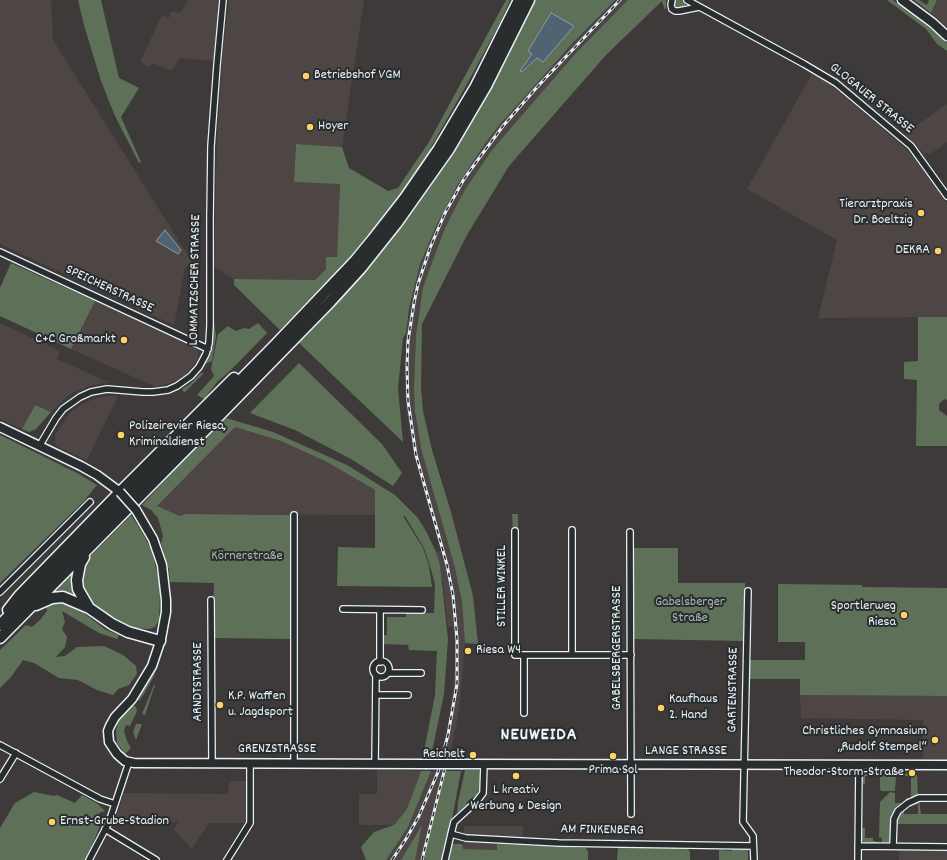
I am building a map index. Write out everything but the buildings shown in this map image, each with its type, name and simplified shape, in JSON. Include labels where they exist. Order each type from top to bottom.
[{"type":"highway","points":[[2,623],[256,365],[355,261],[409,192],[438,150],[462,110],[519,0]]},
{"type":"highway","points":[[0,638],[330,302],[361,268],[396,224],[440,162],[471,114],[529,0]]},
{"type":"highway","points":[[2,623],[6,612],[19,596],[120,492],[230,382],[241,372],[256,365]]},
{"type":"highway","points":[[86,551],[80,564],[77,580],[78,589],[89,608]]},
{"type":"highway","points":[[28,609],[52,598],[63,598],[89,608],[112,624],[128,632],[160,641]]},
{"type":"street","name":"LOMMATZSCHER STRASSE","points":[[40,445],[63,409],[80,397],[91,392],[107,389],[143,392],[168,390],[177,386],[191,376],[201,364],[208,349],[210,326],[211,146],[223,0]]},
{"type":"street","points":[[672,0],[672,9],[675,11],[700,6]]},
{"type":"street","name":"GLOGAUER STRASSE","points":[[687,0],[836,83],[911,146],[947,196]]},
{"type":"street","points":[[902,0],[933,23],[947,36]]},
{"type":"street","name":"SPEICHERSTRASSE","points":[[0,252],[208,349]]},
{"type":"street","points":[[0,427],[40,445],[97,475],[120,492],[136,510],[152,539],[162,564],[166,606],[165,623],[155,657],[147,676],[132,699],[111,723],[109,729],[110,742],[114,752],[129,762],[105,829],[89,860]]},
{"type":"street","points":[[0,592],[90,502]]},
{"type":"street","points":[[294,515],[294,763]]},
{"type":"street","points":[[572,530],[572,655]]},
{"type":"street","name":"STILLER WINKEL","points":[[515,531],[515,655],[524,655]]},
{"type":"street","name":"GABELSBERGERSTRASSE","points":[[630,532],[631,814]]},
{"type":"street","name":"GARTENSTRASSE","points":[[748,590],[743,822],[751,832],[754,846]]},
{"type":"street","name":"ARNDTSTRASSE","points":[[211,600],[212,763]]},
{"type":"street","points":[[343,609],[422,610]]},
{"type":"street","points":[[380,610],[380,662]]},
{"type":"street","points":[[524,713],[524,655],[631,655]]},
{"type":"street","points":[[375,763],[376,675],[374,672],[374,666],[376,663],[380,662],[386,664],[388,673]]},
{"type":"street","points":[[376,675],[384,677],[388,673],[421,672]]},
{"type":"street","points":[[376,695],[408,695]]},
{"type":"street","points":[[0,745],[100,800],[115,804]]},
{"type":"street","points":[[0,779],[16,753]]},
{"type":"street","name":"GRENZSTRASSE","points":[[129,762],[425,764]]},
{"type":"street","points":[[227,860],[250,823],[250,763]]},
{"type":"street","name":"LANGE STRASSE","points":[[425,764],[947,765]]},
{"type":"street","points":[[445,860],[450,834],[456,820],[477,801],[483,793],[484,764]]},
{"type":"street","points":[[858,860],[859,765]]},
{"type":"street","points":[[893,846],[894,819],[898,811],[905,805],[919,798],[947,798]]},
{"type":"street","points":[[105,829],[156,860]]},
{"type":"street","name":"AM FINKENBERG","points":[[450,834],[466,838],[552,842],[754,846]]},
{"type":"street","points":[[754,846],[754,860]]},
{"type":"street","points":[[858,846],[947,847]]},
{"type":"shaded area","points":[[0,0],[51,0],[53,40],[192,262],[185,268],[174,325],[0,244]]},
{"type":"shaded area","points":[[187,0],[219,0],[214,61],[180,58],[172,71],[152,63],[149,67],[140,62],[162,15],[169,18],[171,11],[180,13]]},
{"type":"shaded area","points":[[229,0],[364,0],[342,147],[296,144],[294,182],[340,183],[337,257],[315,280],[234,279],[214,267],[217,142],[222,59]]},
{"type":"shaded area","points":[[615,0],[628,0],[575,54],[492,150],[466,188],[456,206],[445,228],[430,268],[419,311],[416,335],[414,387],[415,412],[417,426],[454,564],[462,601],[465,643],[459,709],[454,737],[424,860],[386,860],[408,827],[431,771],[436,771],[446,736],[451,708],[455,667],[453,627],[448,627],[440,565],[436,552],[441,551],[414,454],[407,412],[405,386],[406,333],[420,264],[437,224],[458,184],[486,142],[537,81]]},
{"type":"shaded area","points":[[937,0],[947,0],[947,27],[931,13]]},
{"type":"shaded area","points":[[812,74],[831,85],[904,147],[915,159],[947,204],[947,317],[818,318],[837,240],[747,189]]},
{"type":"shaded area","points":[[947,104],[947,142],[929,155],[927,152],[924,154],[905,134]]},
{"type":"shaded area","points":[[95,301],[195,348],[199,354],[196,362],[185,375],[178,380],[156,387],[71,349]]},
{"type":"shaded area","points":[[0,323],[60,351],[57,359],[108,382],[89,386],[70,394],[51,412],[35,405],[22,429],[0,419]]},
{"type":"shaded area","points":[[106,396],[118,396],[87,460],[60,448],[55,444],[55,436],[70,413],[91,400]]},
{"type":"shaded area","points":[[235,427],[281,441],[327,462],[375,490],[375,515],[186,514],[180,516],[157,506]]},
{"type":"shaded area","name":"Christliches Gymnasium „Rudolf Stempel“","points":[[800,695],[947,696],[947,760],[923,759],[923,720],[801,718]]},
{"type":"shaded area","points":[[377,769],[421,771],[407,809],[394,825],[359,825],[359,794],[377,794]]},
{"type":"shaded area","points":[[229,781],[246,781],[246,823],[209,823],[192,849],[174,830],[178,822],[116,818],[124,793],[228,794]]},
{"type":"shaded area","points":[[464,826],[523,826],[523,836],[464,836]]},
{"type":"shaded area","points":[[464,840],[498,841],[497,850],[462,849]]},
{"type":"shaded area","points":[[899,849],[947,849],[947,860],[899,860]]},
{"type":"green space","points":[[78,0],[101,0],[119,78],[139,88],[121,117],[141,162],[139,163],[115,116],[101,81]]},
{"type":"green space","points":[[506,0],[510,0],[501,21],[431,147],[431,151],[387,214],[363,244],[330,282],[323,285],[280,330],[234,285],[234,279],[315,280],[326,269],[326,257],[337,257],[340,184],[294,182],[296,144],[342,147],[349,168],[388,191],[398,188],[429,142]]},
{"type":"green space","points":[[534,0],[615,0],[569,47],[486,142],[458,184],[437,224],[420,264],[409,309],[406,333],[403,338],[398,388],[403,442],[299,343],[389,242],[461,140],[507,59]],"holes":[[[574,25],[543,62],[537,58],[521,71],[532,54]]]},
{"type":"green space","points":[[628,0],[666,0],[666,8],[665,10],[662,1],[606,55],[509,166],[467,235],[422,324],[421,387],[423,411],[432,450],[451,512],[473,596],[478,644],[465,643],[462,601],[454,564],[422,452],[415,412],[414,387],[416,335],[423,288],[445,228],[456,206],[466,188],[492,150],[575,54]]},
{"type":"green space","points":[[676,0],[685,2],[686,5],[677,8],[674,4]]},
{"type":"green space","points":[[887,0],[893,0],[939,35],[947,43],[947,51],[937,44],[926,29]]},
{"type":"green space","points":[[914,0],[919,0],[927,5],[929,0],[937,0],[931,13]]},
{"type":"green space","points":[[11,263],[95,301],[71,349],[0,316],[0,288]]},
{"type":"green space","points":[[213,314],[216,336],[212,361],[205,364],[212,349]]},
{"type":"green space","points":[[918,317],[947,317],[947,400],[944,399],[939,404],[939,410],[947,416],[947,446],[916,446],[917,380],[904,379],[904,362],[918,361]]},
{"type":"green space","points":[[258,323],[267,333],[230,371],[218,381],[204,399],[197,395],[214,376],[211,369],[218,334],[228,326],[236,331],[244,328],[249,329]]},
{"type":"green space","points":[[299,363],[382,444],[402,473],[393,486],[351,459],[295,430],[250,413]]},
{"type":"green space","points":[[202,372],[203,374],[184,393],[182,389],[189,385]]},
{"type":"green space","points":[[35,405],[51,412],[36,429],[29,432],[22,429]]},
{"type":"green space","name":"Körnerstraße","points":[[226,418],[273,432],[347,465],[395,495],[418,518],[436,552],[440,565],[448,640],[444,694],[431,756],[423,756],[435,695],[437,651],[409,650],[408,645],[383,644],[382,635],[387,635],[387,617],[406,617],[406,613],[434,613],[435,584],[430,566],[424,548],[405,516],[403,516],[423,548],[429,566],[432,587],[337,586],[338,547],[375,548],[375,490],[327,462],[281,441],[235,427],[157,506],[180,516],[186,514],[291,515],[290,639],[212,638],[214,583],[170,582],[169,570],[161,543],[163,536],[158,518],[151,510],[142,505],[175,467]]},
{"type":"green space","points":[[0,435],[79,474],[97,485],[84,501],[0,583]]},
{"type":"green space","points":[[512,514],[518,514],[518,530],[513,530]]},
{"type":"green space","points":[[131,515],[151,549],[159,579],[159,620],[155,627],[149,629],[130,628],[123,625],[93,606],[80,588],[84,563]]},
{"type":"green space","name":"Gabelsberger Straße","points":[[633,548],[678,548],[678,583],[745,583],[745,641],[634,639]]},
{"type":"green space","points":[[76,566],[81,601],[44,598]]},
{"type":"green space","points":[[778,584],[947,588],[947,696],[800,695],[800,679],[750,679],[750,660],[805,660],[805,642],[778,642]]},
{"type":"green space","points":[[60,601],[76,607],[106,630],[119,635],[117,639],[99,633],[62,611],[65,622],[62,629],[67,637],[65,647],[56,657],[65,656],[77,647],[104,646],[123,655],[136,666],[137,674],[129,685],[118,689],[113,695],[97,690],[78,680],[59,678],[34,663],[23,660],[11,677],[0,688],[0,650],[26,625],[32,627],[40,620],[47,611],[46,605]]},
{"type":"green space","points":[[161,656],[154,676],[139,701],[137,698]]},
{"type":"green space","points":[[154,685],[145,715],[142,714]]},
{"type":"green space","points":[[133,705],[136,707],[137,711],[130,726],[126,725],[124,731],[131,748],[125,754],[117,743],[116,730],[120,718]]},
{"type":"green space","points":[[136,724],[142,724],[136,740],[133,732]]},
{"type":"green space","points":[[864,768],[908,768],[908,771],[862,771]]},
{"type":"green space","points":[[465,770],[479,770],[481,774],[481,786],[475,799],[473,797],[457,814],[458,802]]},
{"type":"green space","points":[[421,771],[431,771],[408,827],[386,860],[366,860],[361,847],[374,832],[394,825],[407,809]]},
{"type":"green space","points":[[446,771],[461,771],[452,819],[442,860],[424,860],[429,837]]},
{"type":"green space","points":[[863,773],[913,773],[913,775],[917,775],[918,796],[906,801],[906,798],[911,798],[911,776],[896,776],[895,791],[881,791],[880,776],[865,776],[865,784],[863,784]]},
{"type":"green space","name":"Ernst-Grube-Stadion","points":[[34,792],[54,796],[57,795],[75,803],[82,795],[98,804],[105,811],[99,813],[101,817],[104,816],[86,860],[0,860],[0,828],[15,803]]},
{"type":"green space","points":[[890,792],[895,793],[895,803],[901,803],[901,806],[895,810],[892,817],[892,837],[888,843],[882,842],[882,838],[879,837],[880,802]]},
{"type":"green space","points":[[919,800],[921,814],[947,814],[947,824],[895,824],[897,814],[904,808],[904,814],[918,814],[918,804],[913,805],[913,803],[919,802]]},
{"type":"green space","points":[[422,825],[415,860],[401,860]]},
{"type":"green space","points":[[862,828],[865,828],[865,838],[873,838],[873,841],[878,842],[878,844],[866,843],[862,841]]},
{"type":"green space","points":[[452,844],[462,844],[463,849],[497,850],[497,844],[586,848],[588,852],[588,860],[448,860]]},
{"type":"green space","points":[[618,847],[687,847],[690,852],[690,860],[617,860]]},
{"type":"green space","points":[[732,848],[748,849],[748,860],[719,860],[719,850],[732,851]]},
{"type":"water","points":[[551,13],[574,26],[543,62],[537,58],[522,72],[520,71],[532,54],[528,51]]},
{"type":"water","points":[[165,230],[181,250],[178,254],[156,241]]},
{"type":"railway","points":[[392,860],[419,816],[438,772],[448,735],[457,684],[457,639],[453,595],[447,565],[416,455],[408,401],[408,341],[418,284],[430,248],[445,213],[464,179],[503,126],[538,86],[620,0]]},
{"type":"railway","points":[[422,860],[446,764]]},
{"type":"place","name":"Betriebshof VGM","points":[[306,76]]},
{"type":"place","name":"Hoyer","points":[[310,127]]},
{"type":"place","name":"Tierarztpraxis Dr. Boeltzig","points":[[921,213]]},
{"type":"place","name":"DEKRA","points":[[938,251]]},
{"type":"place","name":"C+C Großmarkt","points":[[124,340]]},
{"type":"place","name":"Polizeirevier Riesa, Kriminaldienst","points":[[121,435]]},
{"type":"place","name":"Sportlerweg Riesa","points":[[904,615]]},
{"type":"place","name":"Riesa W4","points":[[468,651]]},
{"type":"place","name":"K.P. Waffen u. Jagdsport","points":[[220,705]]},
{"type":"place","name":"Kaufhaus 2. Hand","points":[[661,708]]},
{"type":"place","name":"Christliches Gymnasium „Rudolf Stempel“","points":[[935,740]]},
{"type":"place","name":"Reichelt","points":[[473,755]]},
{"type":"place","name":"Prima Sol","points":[[613,756]]},
{"type":"place","name":"Theodor-Storm-Straße","points":[[912,773]]},
{"type":"place","name":"L kreativ Werbung & Design","points":[[516,776]]},
{"type":"place","name":"Ernst-Grube-Stadion","points":[[52,822]]},
{"type":"district","name":"NEUWEIDA","points":[[539,737]]}]
